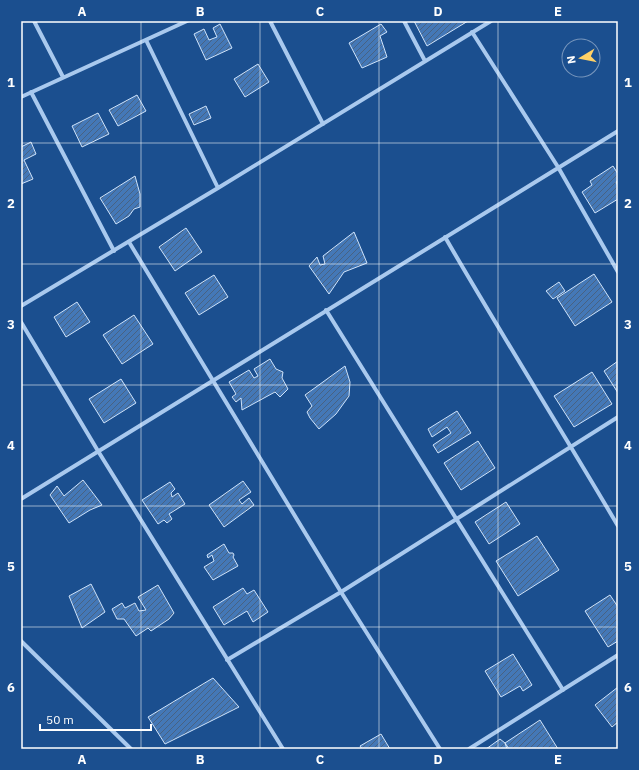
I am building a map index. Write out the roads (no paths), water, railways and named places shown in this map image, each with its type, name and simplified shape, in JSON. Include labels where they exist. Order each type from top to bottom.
[{"type":"street","points":[[34,21],[63,77]]},
{"type":"street","points":[[21,97],[187,21]]},
{"type":"street","points":[[270,21],[323,124]]},
{"type":"street","points":[[404,21],[425,61]]},
{"type":"street","points":[[21,306],[218,188],[491,21]]},
{"type":"street","points":[[472,32],[558,167],[618,272]]},
{"type":"street","points":[[146,40],[218,188]]},
{"type":"street","points":[[31,92],[114,251]]},
{"type":"street","points":[[21,499],[213,379],[618,131]]},
{"type":"street","points":[[445,236],[503,337],[572,446],[618,526]]},
{"type":"street","points":[[128,242],[213,379],[341,592],[440,749]]},
{"type":"street","points":[[326,310],[454,519],[563,690]]},
{"type":"street","points":[[21,322],[98,451],[283,749]]},
{"type":"street","points":[[227,660],[341,592],[454,519],[618,417]]},
{"type":"street","points":[[21,640],[131,749]]},
{"type":"street","points":[[469,749],[618,655]]}]
